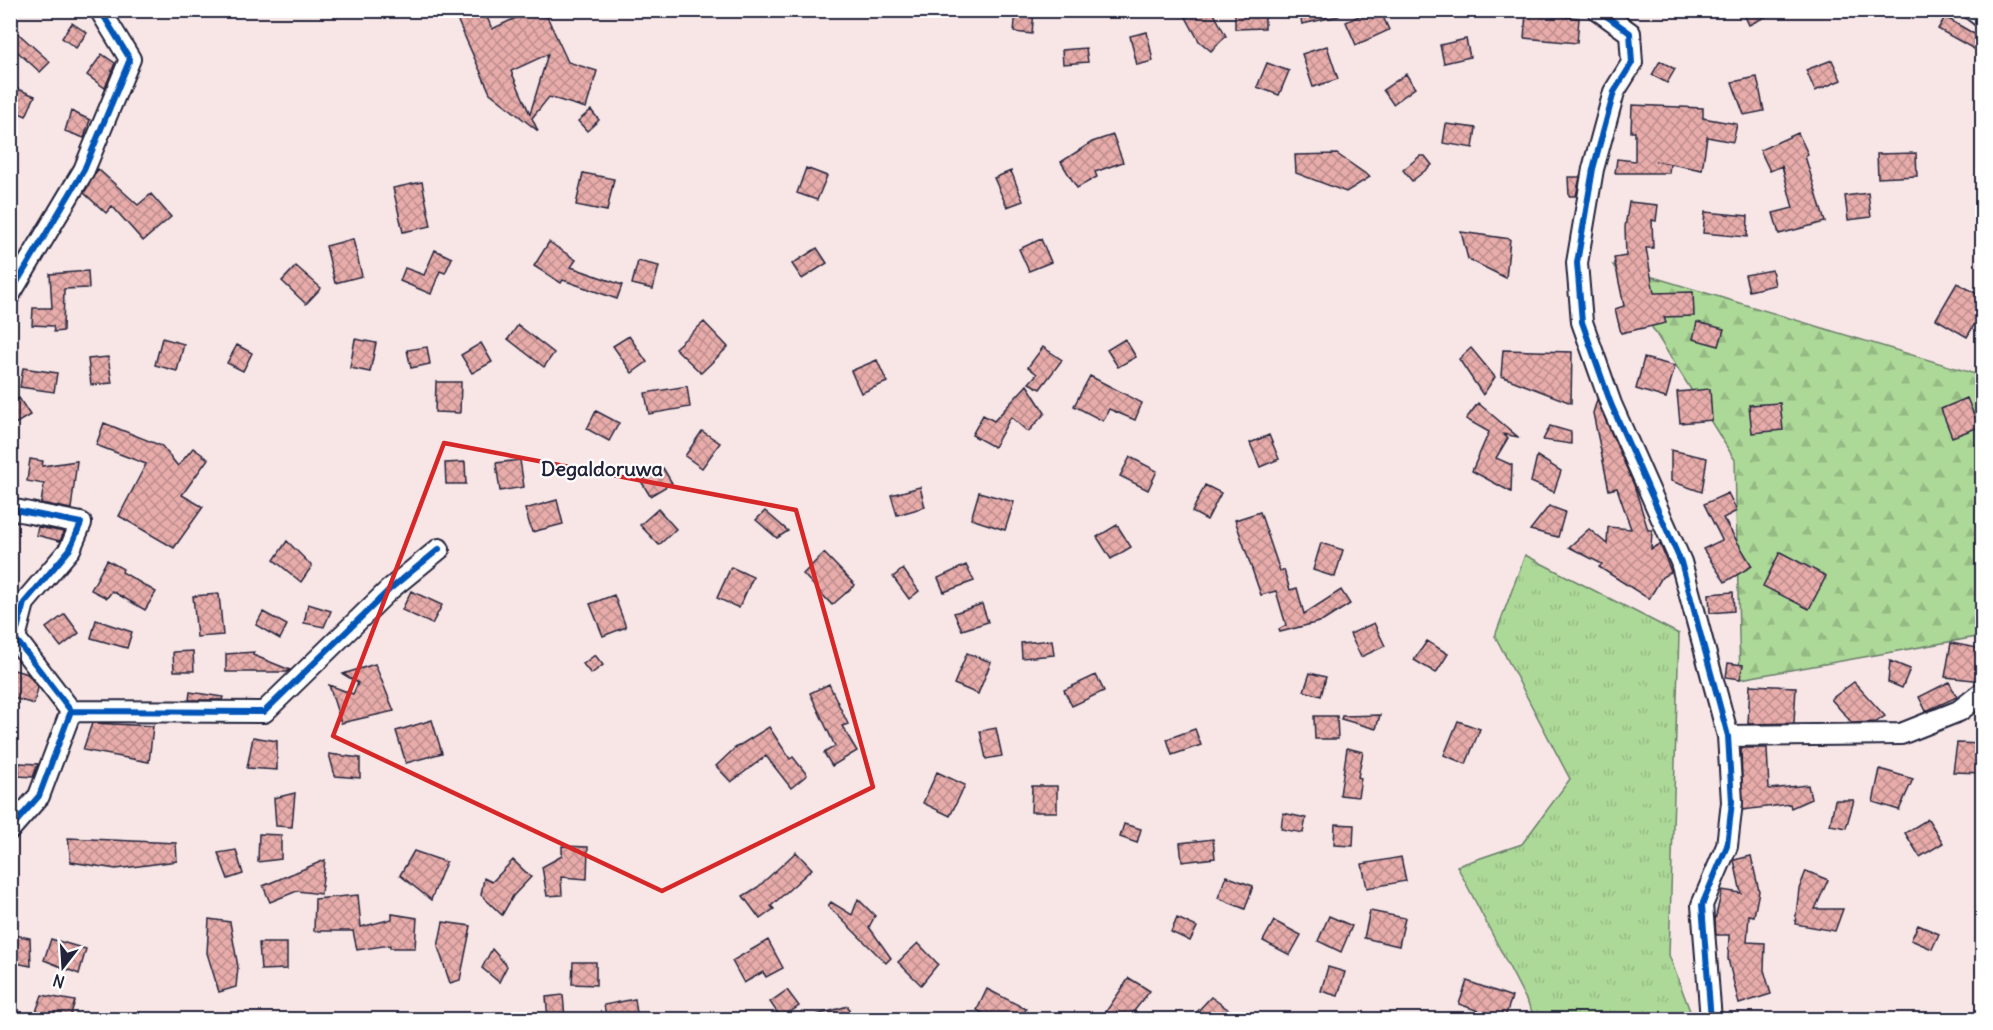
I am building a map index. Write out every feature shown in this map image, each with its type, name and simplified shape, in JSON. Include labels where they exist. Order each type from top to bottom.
[{"type":"street","points":[[10,294],[84,170],[130,59],[100,10]]},
{"type":"street","points":[[1598,10],[1630,33],[1632,63],[1614,92],[1593,169],[1576,263],[1582,322],[1611,404],[1681,562],[1728,736],[1732,802],[1727,846],[1701,905],[1711,1020]]},
{"type":"street","points":[[1973,10],[1983,17]]},
{"type":"street","points":[[10,508],[81,523],[70,549],[24,603],[15,638],[71,711]]},
{"type":"street","points":[[71,711],[264,712],[389,590],[439,549]]},
{"type":"street","points":[[1728,736],[1901,734],[1959,711],[1983,693]]},
{"type":"street","points":[[10,830],[39,796],[71,711]]},
{"type":"highlighted area","points":[[444,443],[796,510],[873,787],[662,891],[333,736]]},
{"type":"green space","points":[[1613,265],[1982,376],[1982,636],[1740,679],[1735,460]]},
{"type":"green space","points":[[1525,555],[1679,634],[1669,955],[1693,1019],[1536,1019],[1457,866],[1522,844],[1570,779],[1495,636]]},
{"type":"building","points":[[453,10],[484,10],[492,29],[533,10],[544,10],[568,62],[597,71],[586,108],[549,97],[532,118],[538,131],[490,93]],"holes":[[[548,54],[530,114],[511,71]]]},
{"type":"building","points":[[1016,10],[1034,10],[1032,34],[1014,32]]},
{"type":"building","points":[[1182,10],[1212,10],[1226,36],[1211,51],[1199,41]]},
{"type":"building","points":[[1235,10],[1265,10],[1265,28],[1235,29]]},
{"type":"building","points":[[1299,10],[1338,10],[1339,16],[1302,24]]},
{"type":"building","points":[[1371,10],[1380,10],[1389,30],[1356,45],[1346,22]]},
{"type":"building","points":[[1742,10],[1779,10],[1749,25]]},
{"type":"building","points":[[1526,13],[1579,18],[1577,43],[1524,38]]},
{"type":"building","points":[[1945,17],[1983,39],[1983,54],[1938,29]]},
{"type":"building","points":[[72,23],[87,33],[76,48],[62,38]]},
{"type":"building","points":[[10,26],[50,62],[40,72],[10,45]]},
{"type":"building","points":[[1147,32],[1153,61],[1137,65],[1130,36]]},
{"type":"building","points":[[1466,39],[1470,57],[1444,63],[1440,45]]},
{"type":"building","points":[[1327,46],[1338,79],[1313,87],[1302,54]]},
{"type":"building","points":[[1086,48],[1088,62],[1063,64],[1062,50]]},
{"type":"building","points":[[102,54],[115,63],[105,88],[87,75]]},
{"type":"building","points":[[1832,60],[1841,80],[1815,91],[1806,70]]},
{"type":"building","points":[[1660,61],[1675,69],[1667,83],[1652,75]]},
{"type":"building","points":[[1267,63],[1289,71],[1279,95],[1257,87]]},
{"type":"building","points":[[1406,74],[1415,88],[1393,104],[1383,90]]},
{"type":"building","points":[[1757,77],[1764,111],[1744,115],[1732,82]]},
{"type":"building","points":[[10,86],[35,96],[26,116],[10,109]]},
{"type":"building","points":[[1632,105],[1703,108],[1703,118],[1737,124],[1733,142],[1707,137],[1702,170],[1655,161],[1670,164],[1669,173],[1615,173],[1617,159],[1635,161],[1635,132],[1631,132]]},
{"type":"building","points":[[591,110],[599,120],[587,131],[578,121]]},
{"type":"building","points":[[71,111],[90,120],[84,138],[65,131]]},
{"type":"building","points":[[1446,124],[1476,128],[1473,148],[1443,143]]},
{"type":"building","points":[[1798,133],[1808,154],[1805,156],[1825,222],[1779,234],[1773,213],[1793,208],[1782,166],[1770,171],[1760,150]]},
{"type":"building","points":[[1113,135],[1123,162],[1095,172],[1097,177],[1077,188],[1061,162],[1092,142]]},
{"type":"building","points":[[1916,153],[1917,176],[1878,178],[1877,154]]},
{"type":"building","points":[[1337,154],[1370,177],[1346,192],[1296,173],[1295,155]]},
{"type":"building","points":[[1420,156],[1425,156],[1432,165],[1412,181],[1403,170]]},
{"type":"building","points":[[806,168],[827,176],[817,200],[797,193]]},
{"type":"building","points":[[98,169],[138,205],[151,194],[171,217],[143,241],[112,206],[106,213],[84,193]]},
{"type":"building","points":[[1011,171],[1023,201],[1007,207],[994,178]]},
{"type":"building","points":[[583,173],[614,179],[607,211],[576,205]]},
{"type":"building","points":[[1568,177],[1580,177],[1576,196],[1569,196]]},
{"type":"building","points":[[422,182],[431,226],[403,232],[393,188]]},
{"type":"building","points":[[1868,193],[1871,217],[1848,220],[1845,196]]},
{"type":"building","points":[[1629,202],[1658,205],[1656,221],[1652,220],[1653,248],[1646,248],[1654,293],[1693,292],[1694,316],[1664,317],[1666,323],[1621,333],[1615,309],[1624,306],[1614,258],[1626,256],[1625,227]]},
{"type":"building","points":[[1705,212],[1748,216],[1747,237],[1703,233]]},
{"type":"building","points":[[1461,232],[1510,239],[1506,278],[1468,259]]},
{"type":"building","points":[[353,239],[362,276],[335,283],[326,246]]},
{"type":"building","points":[[1041,239],[1051,262],[1029,271],[1019,249]]},
{"type":"building","points":[[549,242],[576,260],[571,267],[622,285],[617,299],[563,280],[561,283],[534,266]]},
{"type":"building","points":[[817,248],[827,263],[802,279],[792,264]]},
{"type":"building","points":[[435,250],[452,258],[445,273],[440,271],[431,294],[400,281],[405,268],[424,275]]},
{"type":"building","points":[[638,261],[659,266],[653,289],[632,284]]},
{"type":"building","points":[[296,266],[321,288],[306,304],[282,281]]},
{"type":"building","points":[[1772,270],[1775,285],[1749,291],[1745,275]]},
{"type":"building","points":[[88,271],[89,288],[64,289],[63,331],[54,332],[53,326],[32,325],[33,308],[52,308],[50,274]]},
{"type":"building","points":[[1957,283],[1983,297],[1983,310],[1967,337],[1936,319]]},
{"type":"building","points":[[704,322],[728,347],[701,373],[675,348]]},
{"type":"building","points":[[1697,322],[1724,329],[1719,346],[1693,339]]},
{"type":"building","points":[[518,325],[554,353],[544,367],[508,339]]},
{"type":"building","points":[[629,336],[647,362],[632,373],[613,346]]},
{"type":"building","points":[[162,338],[184,344],[177,371],[155,365]]},
{"type":"building","points":[[355,339],[376,343],[370,372],[350,368]]},
{"type":"building","points":[[1125,339],[1136,357],[1118,367],[1107,350]]},
{"type":"building","points":[[481,343],[492,362],[472,373],[461,355]]},
{"type":"building","points":[[237,345],[252,353],[243,371],[227,363]]},
{"type":"building","points":[[427,347],[430,364],[411,368],[407,350]]},
{"type":"building","points":[[1043,347],[1062,360],[1040,389],[1029,383],[1037,374],[1028,367]]},
{"type":"building","points":[[1471,348],[1495,377],[1483,395],[1459,359]]},
{"type":"building","points":[[1503,350],[1572,352],[1571,403],[1501,376]]},
{"type":"building","points":[[108,357],[112,383],[91,385],[88,359]]},
{"type":"building","points":[[1644,358],[1675,366],[1666,398],[1636,389]]},
{"type":"building","points":[[877,360],[887,382],[861,393],[851,371]]},
{"type":"building","points":[[23,368],[57,373],[54,392],[20,387]]},
{"type":"building","points":[[1090,376],[1142,403],[1135,420],[1109,409],[1103,421],[1074,406]]},
{"type":"building","points":[[436,382],[461,382],[460,413],[435,412]]},
{"type":"building","points":[[1027,385],[1045,413],[1028,432],[1011,417],[994,447],[972,435],[983,415],[994,421]]},
{"type":"building","points":[[687,386],[690,407],[649,414],[645,393]]},
{"type":"building","points":[[1710,389],[1712,420],[1680,423],[1677,392]]},
{"type":"building","points":[[19,398],[30,415],[10,427],[10,403]]},
{"type":"building","points":[[1967,398],[1979,427],[1952,437],[1941,409]]},
{"type":"building","points":[[1597,400],[1634,485],[1648,530],[1652,530],[1651,549],[1660,544],[1671,572],[1662,577],[1649,599],[1599,567],[1602,564],[1569,547],[1589,529],[1607,544],[1608,527],[1631,529],[1617,488],[1609,490],[1593,413]]},
{"type":"building","points":[[1478,403],[1518,437],[1503,434],[1508,438],[1496,458],[1512,465],[1511,492],[1472,471],[1489,432],[1466,419]]},
{"type":"building","points":[[1780,403],[1783,430],[1752,433],[1749,405]]},
{"type":"building","points":[[596,411],[619,423],[609,441],[587,429]]},
{"type":"building","points":[[104,423],[162,446],[178,466],[193,448],[208,459],[182,495],[203,507],[174,548],[119,516],[146,464],[96,445]]},
{"type":"building","points":[[1550,426],[1571,432],[1571,444],[1543,440]]},
{"type":"building","points":[[702,431],[720,443],[702,468],[685,456]]},
{"type":"building","points":[[1269,435],[1279,459],[1260,467],[1250,443]]},
{"type":"building","points":[[1671,450],[1707,458],[1702,492],[1671,481]]},
{"type":"building","points":[[1537,456],[1561,471],[1554,492],[1531,482]]},
{"type":"building","points":[[1130,457],[1157,471],[1148,490],[1120,476]]},
{"type":"building","points":[[30,459],[43,461],[42,466],[77,461],[71,509],[41,503],[44,484],[27,481]]},
{"type":"building","points":[[520,460],[524,487],[500,491],[496,463]]},
{"type":"building","points":[[465,462],[466,484],[446,484],[445,463]]},
{"type":"building","points":[[663,468],[672,483],[650,496],[641,481]]},
{"type":"building","points":[[1205,485],[1221,493],[1207,520],[1192,512]]},
{"type":"building","points":[[920,487],[925,507],[897,515],[891,495]]},
{"type":"building","points":[[979,492],[1014,502],[1005,530],[971,519]]},
{"type":"building","points":[[1728,493],[1737,511],[1723,518],[1752,566],[1725,582],[1703,549],[1722,540],[1704,504]]},
{"type":"building","points":[[557,500],[563,524],[532,532],[525,509]]},
{"type":"building","points":[[1549,506],[1565,512],[1558,537],[1530,530]]},
{"type":"building","points":[[658,509],[676,529],[659,545],[640,525]]},
{"type":"building","points":[[765,511],[788,531],[777,538],[756,520]]},
{"type":"building","points":[[1260,512],[1280,571],[1284,570],[1290,590],[1297,588],[1304,614],[1341,590],[1350,604],[1323,621],[1280,632],[1279,629],[1286,625],[1276,591],[1261,595],[1235,520]]},
{"type":"building","points":[[1117,525],[1131,547],[1111,559],[1097,537]]},
{"type":"building","points":[[38,527],[64,532],[60,541],[36,535]]},
{"type":"building","points":[[287,541],[312,566],[301,582],[274,560]]},
{"type":"building","points":[[1321,543],[1343,550],[1335,577],[1313,570]]},
{"type":"building","points":[[1780,552],[1826,576],[1809,609],[1763,586]]},
{"type":"building","points":[[824,553],[855,585],[832,605],[803,574]]},
{"type":"building","points":[[107,560],[123,569],[122,572],[156,592],[145,610],[112,591],[107,598],[91,590]]},
{"type":"building","points":[[966,565],[974,581],[944,592],[938,578]]},
{"type":"building","points":[[731,567],[753,577],[739,608],[717,598]]},
{"type":"building","points":[[903,569],[919,591],[909,599],[893,577]]},
{"type":"building","points":[[411,591],[442,605],[432,624],[402,610]]},
{"type":"building","points":[[1733,592],[1734,611],[1710,613],[1709,594]]},
{"type":"building","points":[[219,594],[223,635],[197,637],[193,596]]},
{"type":"building","points":[[614,595],[626,627],[603,636],[590,604]]},
{"type":"building","points":[[308,604],[331,611],[324,627],[304,623]]},
{"type":"building","points":[[982,604],[988,622],[962,630],[954,613]]},
{"type":"building","points":[[263,612],[287,625],[280,639],[256,625]]},
{"type":"building","points":[[65,614],[79,633],[61,647],[46,628]]},
{"type":"building","points":[[96,620],[132,632],[127,648],[91,638]]},
{"type":"building","points":[[1374,623],[1385,646],[1361,657],[1350,634]]},
{"type":"building","points":[[1052,640],[1054,655],[1022,658],[1021,643]]},
{"type":"building","points":[[1427,641],[1448,654],[1436,673],[1414,660]]},
{"type":"building","points":[[1951,643],[1983,649],[1983,681],[1945,677]]},
{"type":"building","points":[[193,651],[194,671],[174,671],[173,652]]},
{"type":"building","points":[[254,652],[253,655],[290,670],[287,672],[226,672],[226,654]]},
{"type":"building","points":[[967,653],[991,662],[978,694],[954,684]]},
{"type":"building","points":[[595,655],[603,665],[591,674],[583,664]]},
{"type":"building","points":[[1890,661],[1910,669],[1902,688],[1888,682]]},
{"type":"building","points":[[1728,663],[1743,665],[1740,679],[1726,677]]},
{"type":"building","points":[[375,664],[394,711],[341,723],[329,685],[353,694],[358,683],[343,674]]},
{"type":"building","points":[[14,670],[28,674],[38,688],[34,704],[10,697]]},
{"type":"building","points":[[1310,673],[1326,677],[1321,696],[1304,691]]},
{"type":"building","points":[[1096,675],[1104,691],[1072,706],[1064,690]]},
{"type":"building","points":[[1854,682],[1885,716],[1876,722],[1852,723],[1831,699]]},
{"type":"building","points":[[1949,682],[1957,697],[1926,711],[1919,697]]},
{"type":"building","points":[[829,684],[848,724],[842,726],[857,751],[832,766],[824,753],[835,746],[810,693]]},
{"type":"building","points":[[1750,685],[1796,687],[1794,723],[1748,724]]},
{"type":"building","points":[[190,692],[223,697],[222,700],[189,700]]},
{"type":"building","points":[[1380,715],[1376,729],[1341,719],[1342,716]]},
{"type":"building","points":[[1314,716],[1337,716],[1338,739],[1315,739]]},
{"type":"building","points":[[432,720],[442,753],[406,763],[396,731]]},
{"type":"building","points":[[1458,721],[1480,729],[1466,764],[1444,755]]},
{"type":"building","points":[[92,723],[153,726],[149,762],[83,750]]},
{"type":"building","points":[[769,727],[790,759],[793,757],[807,775],[791,788],[766,756],[731,782],[716,766],[735,748]]},
{"type":"building","points":[[996,728],[1002,756],[986,759],[980,731]]},
{"type":"building","points":[[1195,729],[1201,745],[1172,755],[1167,739]]},
{"type":"building","points":[[253,737],[277,741],[277,770],[247,768]]},
{"type":"building","points":[[1957,743],[1983,744],[1983,773],[1953,772]]},
{"type":"building","points":[[1347,748],[1363,752],[1358,777],[1361,778],[1358,797],[1340,795]]},
{"type":"building","points":[[1741,748],[1767,748],[1769,789],[1808,785],[1811,799],[1791,808],[1790,804],[1743,810]]},
{"type":"building","points":[[329,754],[360,758],[360,778],[335,776]]},
{"type":"building","points":[[19,763],[38,764],[33,777],[19,776]]},
{"type":"building","points":[[1880,769],[1913,779],[1899,810],[1873,802]]},
{"type":"building","points":[[937,772],[965,785],[950,816],[923,803]]},
{"type":"building","points":[[1032,786],[1057,786],[1057,812],[1031,812]]},
{"type":"building","points":[[295,793],[292,827],[276,826],[274,798]]},
{"type":"building","points":[[1835,800],[1854,800],[1846,828],[1830,825]]},
{"type":"building","points":[[1283,813],[1306,818],[1303,833],[1281,829]]},
{"type":"building","points":[[1928,819],[1943,843],[1920,857],[1905,833]]},
{"type":"building","points":[[1124,824],[1141,829],[1137,843],[1120,837]]},
{"type":"building","points":[[1335,824],[1354,825],[1353,846],[1334,845]]},
{"type":"building","points":[[259,834],[281,835],[281,859],[258,862]]},
{"type":"building","points":[[68,838],[176,843],[177,861],[116,869],[71,862]]},
{"type":"building","points":[[1213,839],[1215,858],[1182,862],[1180,843]]},
{"type":"building","points":[[562,846],[588,847],[587,879],[561,877],[562,895],[547,896],[542,867],[562,856]]},
{"type":"building","points":[[236,850],[243,874],[228,879],[218,853]]},
{"type":"building","points":[[414,851],[446,862],[431,900],[400,875]]},
{"type":"building","points":[[796,852],[812,869],[771,906],[774,909],[760,919],[743,896],[758,887]]},
{"type":"building","points":[[1751,856],[1759,891],[1754,916],[1749,915],[1747,942],[1765,943],[1764,970],[1771,994],[1739,1004],[1728,959],[1729,935],[1716,935],[1715,920],[1722,890],[1741,893],[1734,860]]},
{"type":"building","points":[[1401,857],[1406,881],[1367,888],[1362,864]]},
{"type":"building","points":[[325,860],[321,894],[297,891],[270,902],[263,886]]},
{"type":"building","points":[[513,860],[531,877],[513,896],[502,915],[481,895],[484,878],[492,882]]},
{"type":"building","points":[[1806,871],[1828,880],[1815,909],[1843,909],[1835,931],[1795,924],[1799,889]]},
{"type":"building","points":[[1226,876],[1253,886],[1245,909],[1218,898]]},
{"type":"building","points":[[358,895],[361,927],[392,919],[392,914],[417,918],[415,948],[390,948],[390,945],[357,950],[353,931],[314,931],[315,899]]},
{"type":"building","points":[[858,899],[875,916],[869,927],[891,958],[886,963],[828,906],[831,902],[852,915]]},
{"type":"building","points":[[1370,911],[1405,918],[1399,946],[1364,938]]},
{"type":"building","points":[[1329,916],[1352,926],[1341,952],[1318,941]]},
{"type":"building","points":[[1177,918],[1197,927],[1190,941],[1171,932]]},
{"type":"building","points":[[209,919],[230,922],[238,967],[236,987],[219,992],[207,953]]},
{"type":"building","points":[[1274,921],[1301,935],[1290,955],[1263,941]]},
{"type":"building","points":[[443,922],[471,926],[460,980],[450,983],[438,947]]},
{"type":"building","points":[[1918,925],[1939,934],[1932,949],[1911,940]]},
{"type":"building","points":[[10,934],[30,938],[31,966],[10,962]]},
{"type":"building","points":[[51,939],[86,949],[79,974],[44,960]]},
{"type":"building","points":[[768,940],[783,968],[766,977],[763,972],[744,983],[732,961]]},
{"type":"building","points":[[259,943],[287,943],[287,969],[261,970]]},
{"type":"building","points":[[918,943],[938,964],[921,985],[898,962]]},
{"type":"building","points":[[492,949],[507,966],[499,982],[482,968]]},
{"type":"building","points":[[573,962],[596,962],[596,985],[572,984]]},
{"type":"building","points":[[1328,967],[1345,972],[1338,996],[1321,991]]},
{"type":"building","points":[[1129,978],[1150,991],[1134,1011],[1148,1020],[1115,1020],[1105,1013]]},
{"type":"building","points":[[1467,981],[1512,997],[1504,1020],[1459,1004]]},
{"type":"building","points":[[987,989],[1026,1009],[1020,1020],[993,1020],[977,1010]]},
{"type":"building","points":[[787,990],[799,1006],[781,1018],[770,1002]]},
{"type":"building","points":[[42,995],[75,1001],[69,1020],[33,1020]]},
{"type":"building","points":[[563,995],[565,1018],[548,1019],[546,997]]},
{"type":"building","points":[[1211,997],[1243,1020],[1203,1020],[1196,1013]]},
{"type":"building","points":[[635,999],[638,1020],[607,1020],[604,1005]]},
{"type":"building","points":[[848,1006],[852,1020],[814,1020],[813,1016]]},
{"type":"cycle path","points":[[10,294],[84,170],[130,59],[100,10]]},
{"type":"cycle path","points":[[1598,10],[1630,33],[1632,63],[1614,92],[1593,169],[1577,263],[1582,322],[1611,404],[1681,562],[1728,736],[1732,802],[1727,846],[1702,905],[1711,1020]]},
{"type":"cycle path","points":[[10,509],[81,523],[70,549],[24,603],[15,638],[71,711],[39,796],[10,829]]},
{"type":"cycle path","points":[[71,711],[264,712],[389,590],[439,549]]},
{"type":"district","name":"Degaldoruwa","points":[[602,469]]}]
